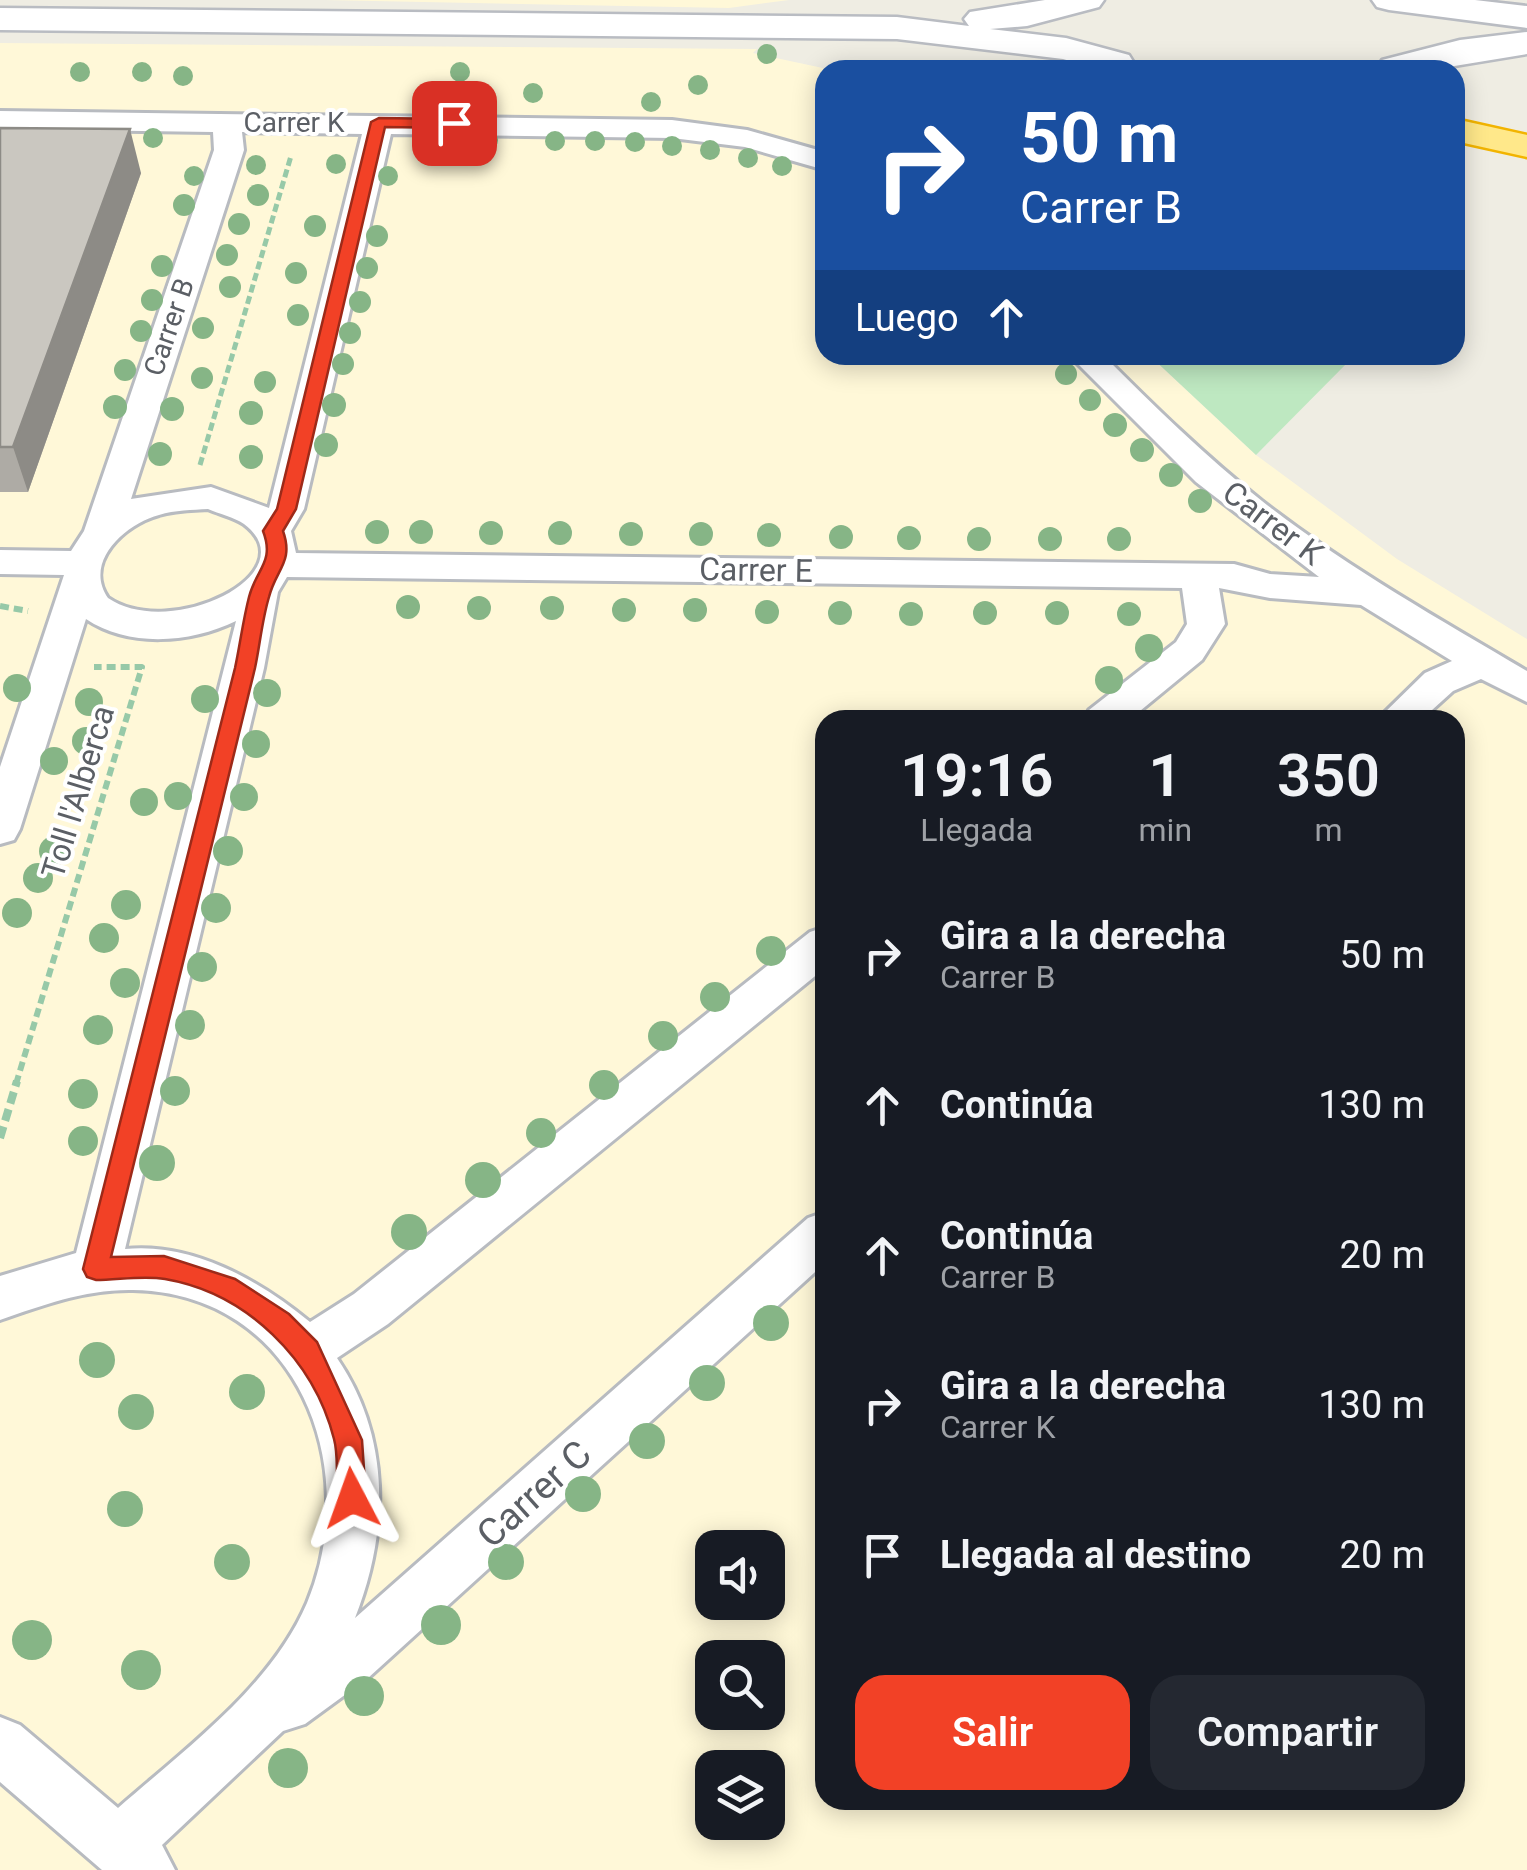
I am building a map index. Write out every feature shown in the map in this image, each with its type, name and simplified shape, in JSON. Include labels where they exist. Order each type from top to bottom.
[{"type":"highway","points":[[1465,132],[1527,146]]},
{"type":"main road","points":[[0,19],[897,28],[1026,15],[1088,0]]},
{"type":"main road","points":[[1105,0],[1096,16],[1099,39],[1116,60]]},
{"type":"main road","points":[[1371,0],[1392,18],[1402,44],[1397,60]]},
{"type":"main road","points":[[1389,0],[1527,16]]},
{"type":"main road","points":[[897,28],[1066,49],[1102,60]]},
{"type":"main road","points":[[1425,60],[1460,50],[1527,44]]},
{"type":"street","name":"Carrer K","points":[[0,120],[379,122],[672,129],[747,140],[815,158]]},
{"type":"street","name":"Carrer B","points":[[102,532],[229,150],[226,122]]},
{"type":"street","points":[[96,1269],[379,122]]},
{"type":"street","name":"Carrer K","points":[[1095,365],[1162,434],[1278,530],[1367,593],[1527,690]]},
{"type":"street","points":[[0,829],[80,571],[102,532],[151,505],[210,498],[258,515],[270,563]]},
{"type":"street","points":[[1115,710],[1189,651],[1206,624],[1217,576],[1266,554],[1278,530]]},
{"type":"street","points":[[0,562],[80,571]]},
{"type":"street","points":[[80,571],[86,598],[102,612],[152,628],[212,620],[270,563]]},
{"type":"street","name":"Carrer E","points":[[270,563],[1217,576],[1270,586],[1367,593]]},
{"type":"street","points":[[1407,710],[1439,682],[1483,663]]},
{"type":"street","points":[[308,1350],[372,1309],[815,952]]},
{"type":"street","name":"Carrer C","points":[[232,1742],[349,1659],[815,1242]]},
{"type":"street","points":[[0,1298],[96,1269],[164,1268],[226,1287],[279,1322],[308,1350],[348,1440],[355,1528],[329,1617],[300,1665],[132,1858],[0,1745]]},
{"type":"path","points":[[0,606],[28,610],[23,626]]},
{"type":"path","name":"Toll l'Alberca","points":[[0,1138],[142,667],[53,667]]},
{"type":"shaded area","points":[[324,0],[789,0],[729,8]]},
{"type":"shaded area","points":[[0,43],[757,49],[753,53],[815,66],[815,365],[1160,365],[1256,455],[1397,559],[1527,639],[1527,1870],[0,1870]]},
{"type":"green space","points":[[1160,365],[1345,365],[1256,455]]},
{"type":"building","points":[[0,128],[130,129],[13,447],[0,447]]},
{"type":"route","points":[[352,1498],[348,1440],[308,1350],[279,1322],[226,1287],[164,1268],[96,1269],[245,668],[260,592],[277,566],[279,548],[273,531],[286,509],[379,122],[454,123]]}]
